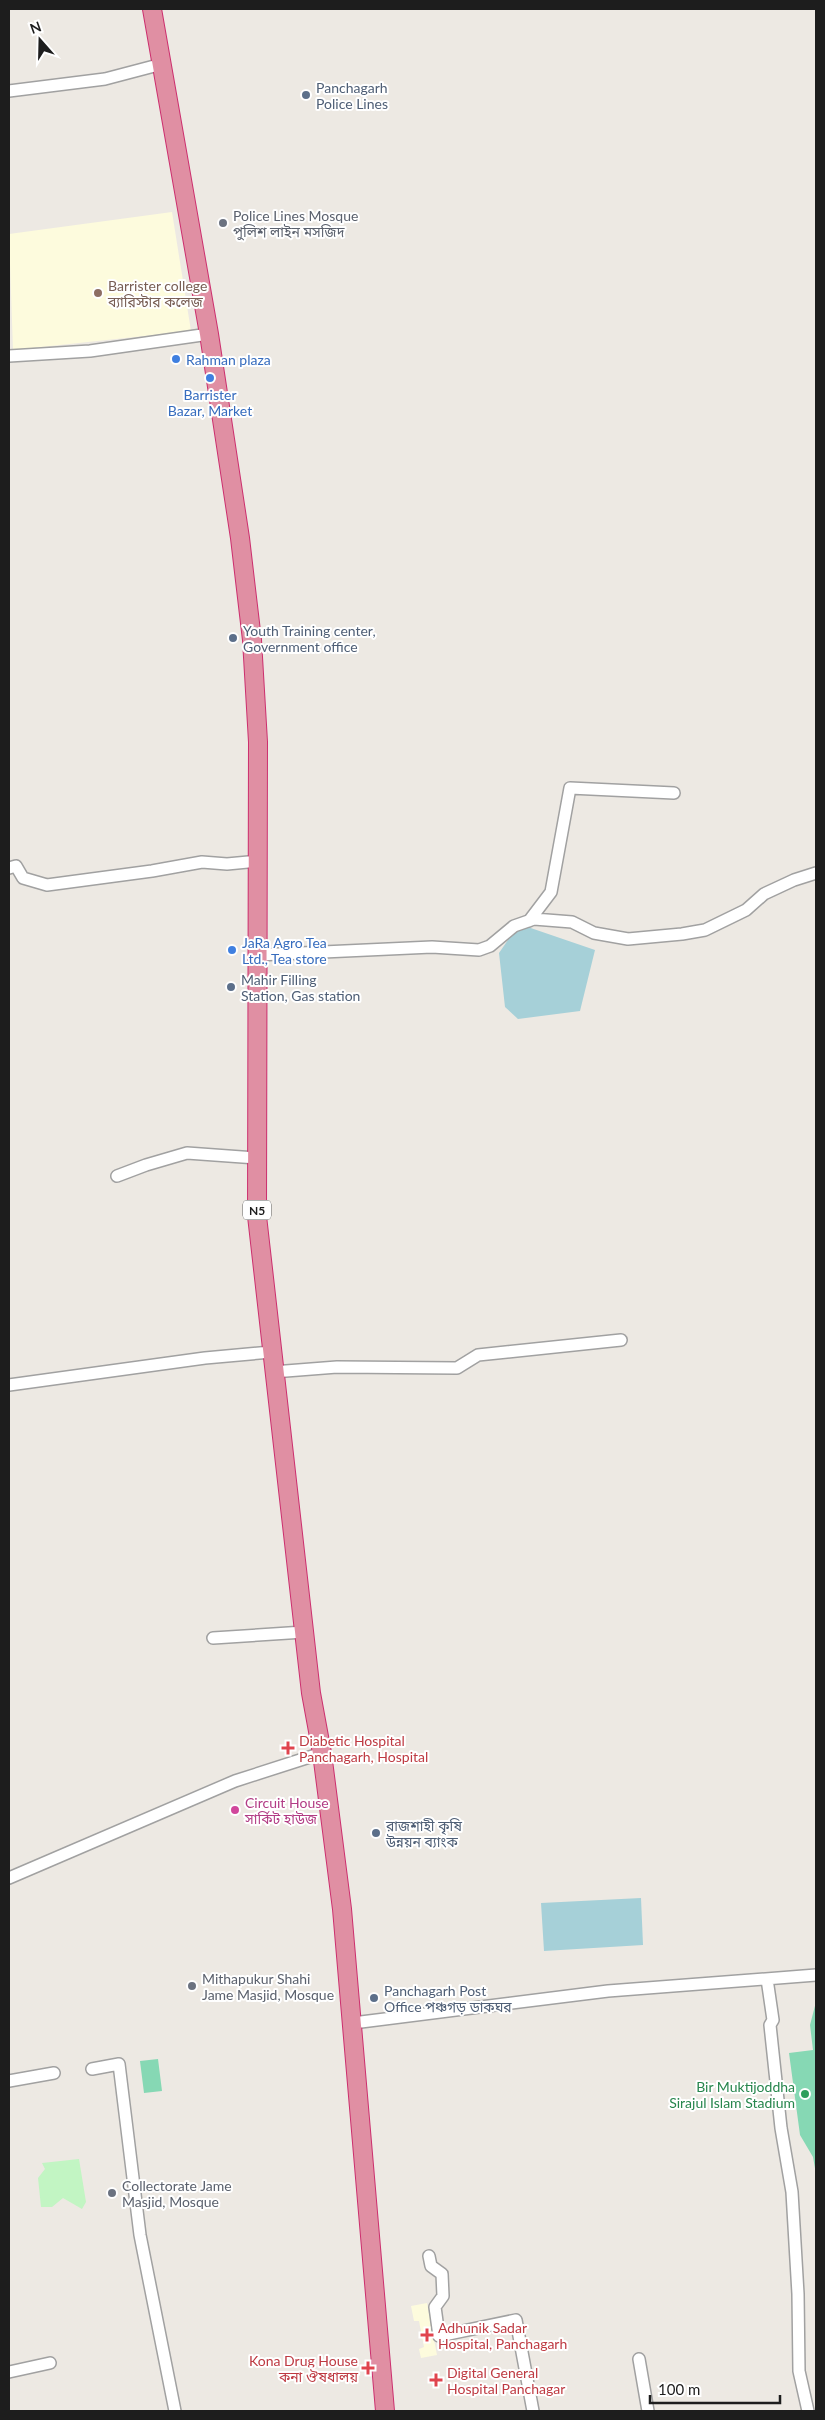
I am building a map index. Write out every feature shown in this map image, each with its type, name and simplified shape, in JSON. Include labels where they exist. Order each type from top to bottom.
[{"type":"highway","name":"N5","points":[[152,9],[209,334],[240,538],[252,640],[258,742],[257,1216],[311,1693],[322,1753],[342,1910],[385,2411]]},
{"type":"street","points":[[9,91],[105,79],[162,64]]},
{"type":"street","points":[[9,356],[90,351],[209,334]]},
{"type":"street","points":[[529,920],[551,892],[570,788],[674,793]]},
{"type":"street","points":[[9,868],[16,866],[23,878],[47,885],[152,871],[202,862],[227,864],[258,861]]},
{"type":"street","points":[[258,955],[432,947],[480,950],[490,946],[514,926],[534,919],[572,922],[594,933],[628,939],[705,930],[746,910],[764,894],[794,880],[816,873]]},
{"type":"street","points":[[117,1176],[146,1164],[187,1153],[257,1158]]},
{"type":"street","points":[[274,1372],[337,1367],[457,1368],[478,1355],[622,1340]]},
{"type":"street","points":[[9,1385],[205,1358],[271,1352]]},
{"type":"street","points":[[213,1638],[304,1632]]},
{"type":"street","points":[[9,1878],[235,1781],[322,1753]]},
{"type":"street","points":[[353,2023],[608,1991],[816,1975]]},
{"type":"street","points":[[767,1979],[773,2020],[770,2025],[781,2128],[792,2192],[798,2294],[798,2371],[808,2411]]},
{"type":"street","points":[[92,2068],[119,2064],[140,2235],[175,2411]]},
{"type":"street","points":[[9,2081],[54,2073]]},
{"type":"street","points":[[429,2256],[431,2266],[442,2274],[443,2296],[435,2307],[439,2336],[516,2320],[533,2411]]},
{"type":"street","points":[[639,2359],[648,2411]]},
{"type":"street","points":[[9,2372],[50,2363]]},
{"type":"shaded area","name":"Barrister college ব্যারিস্টার কলেজ","points":[[172,212],[191,331],[13,350],[9,234]]},
{"type":"shaded area","name":"Adhunik Sadar Hospital, Panchagarh","points":[[427,2303],[437,2355],[421,2358],[419,2349],[424,2347],[419,2321],[414,2321],[411,2306]]},
{"type":"green space","name":"Bir Muktijoddha Sirajul Islam Stadium","points":[[816,2002],[816,2174],[813,2157],[800,2135],[789,2053],[813,2050],[810,2025]]},
{"type":"green space","points":[[158,2059],[162,2091],[144,2093],[140,2061]]},
{"type":"green space","points":[[79,2159],[86,2202],[82,2209],[63,2198],[52,2207],[41,2207],[38,2178],[45,2169],[42,2163]]},
{"type":"water","points":[[519,924],[595,950],[580,1011],[518,1019],[505,1007],[499,953]]},
{"type":"water","points":[[641,1898],[643,1945],[544,1951],[541,1903]]},
{"type":"place","name":"Panchagarh Police Lines","points":[[306,95]]},
{"type":"place","name":"Police Lines Mosque পুলিশ লাইন মসজিদ","points":[[223,223]]},
{"type":"place","name":"Barrister college ব্যারিস্টার কলেজ","points":[[98,293]]},
{"type":"place","name":"Rahman plaza","points":[[176,359]]},
{"type":"place","name":"Barrister Bazar, Market","points":[[210,378]]},
{"type":"place","name":"Youth Training center, Government office","points":[[233,638]]},
{"type":"place","name":"JaRa Agro Tea Ltd., Tea store","points":[[232,950]]},
{"type":"place","name":"Mahir Filling Station, Gas station","points":[[231,987]]},
{"type":"place","name":"Diabetic Hospital Panchagarh, Hospital","points":[[288,1748]]},
{"type":"place","name":"Circuit House সার্কিট হাউজ","points":[[235,1810]]},
{"type":"place","name":"রাজশাহী কৃষি উন্নয়ন ব্যাংক","points":[[376,1833]]},
{"type":"place","name":"Mithapukur Shahi Jame Masjid, Mosque","points":[[192,1986]]},
{"type":"place","name":"Panchagarh Post Office পঞ্চগড় ডাকঘর","points":[[374,1998]]},
{"type":"place","name":"Bir Muktijoddha Sirajul Islam Stadium","points":[[805,2094]]},
{"type":"place","name":"Collectorate Jame Masjid, Mosque","points":[[112,2193]]},
{"type":"place","name":"Adhunik Sadar Hospital, Panchagarh","points":[[427,2335]]},
{"type":"place","name":"Kona Drug House কনা ঔষধালয়","points":[[368,2368]]},
{"type":"place","name":"Digital General Hospital Panchagar","points":[[436,2380]]}]
